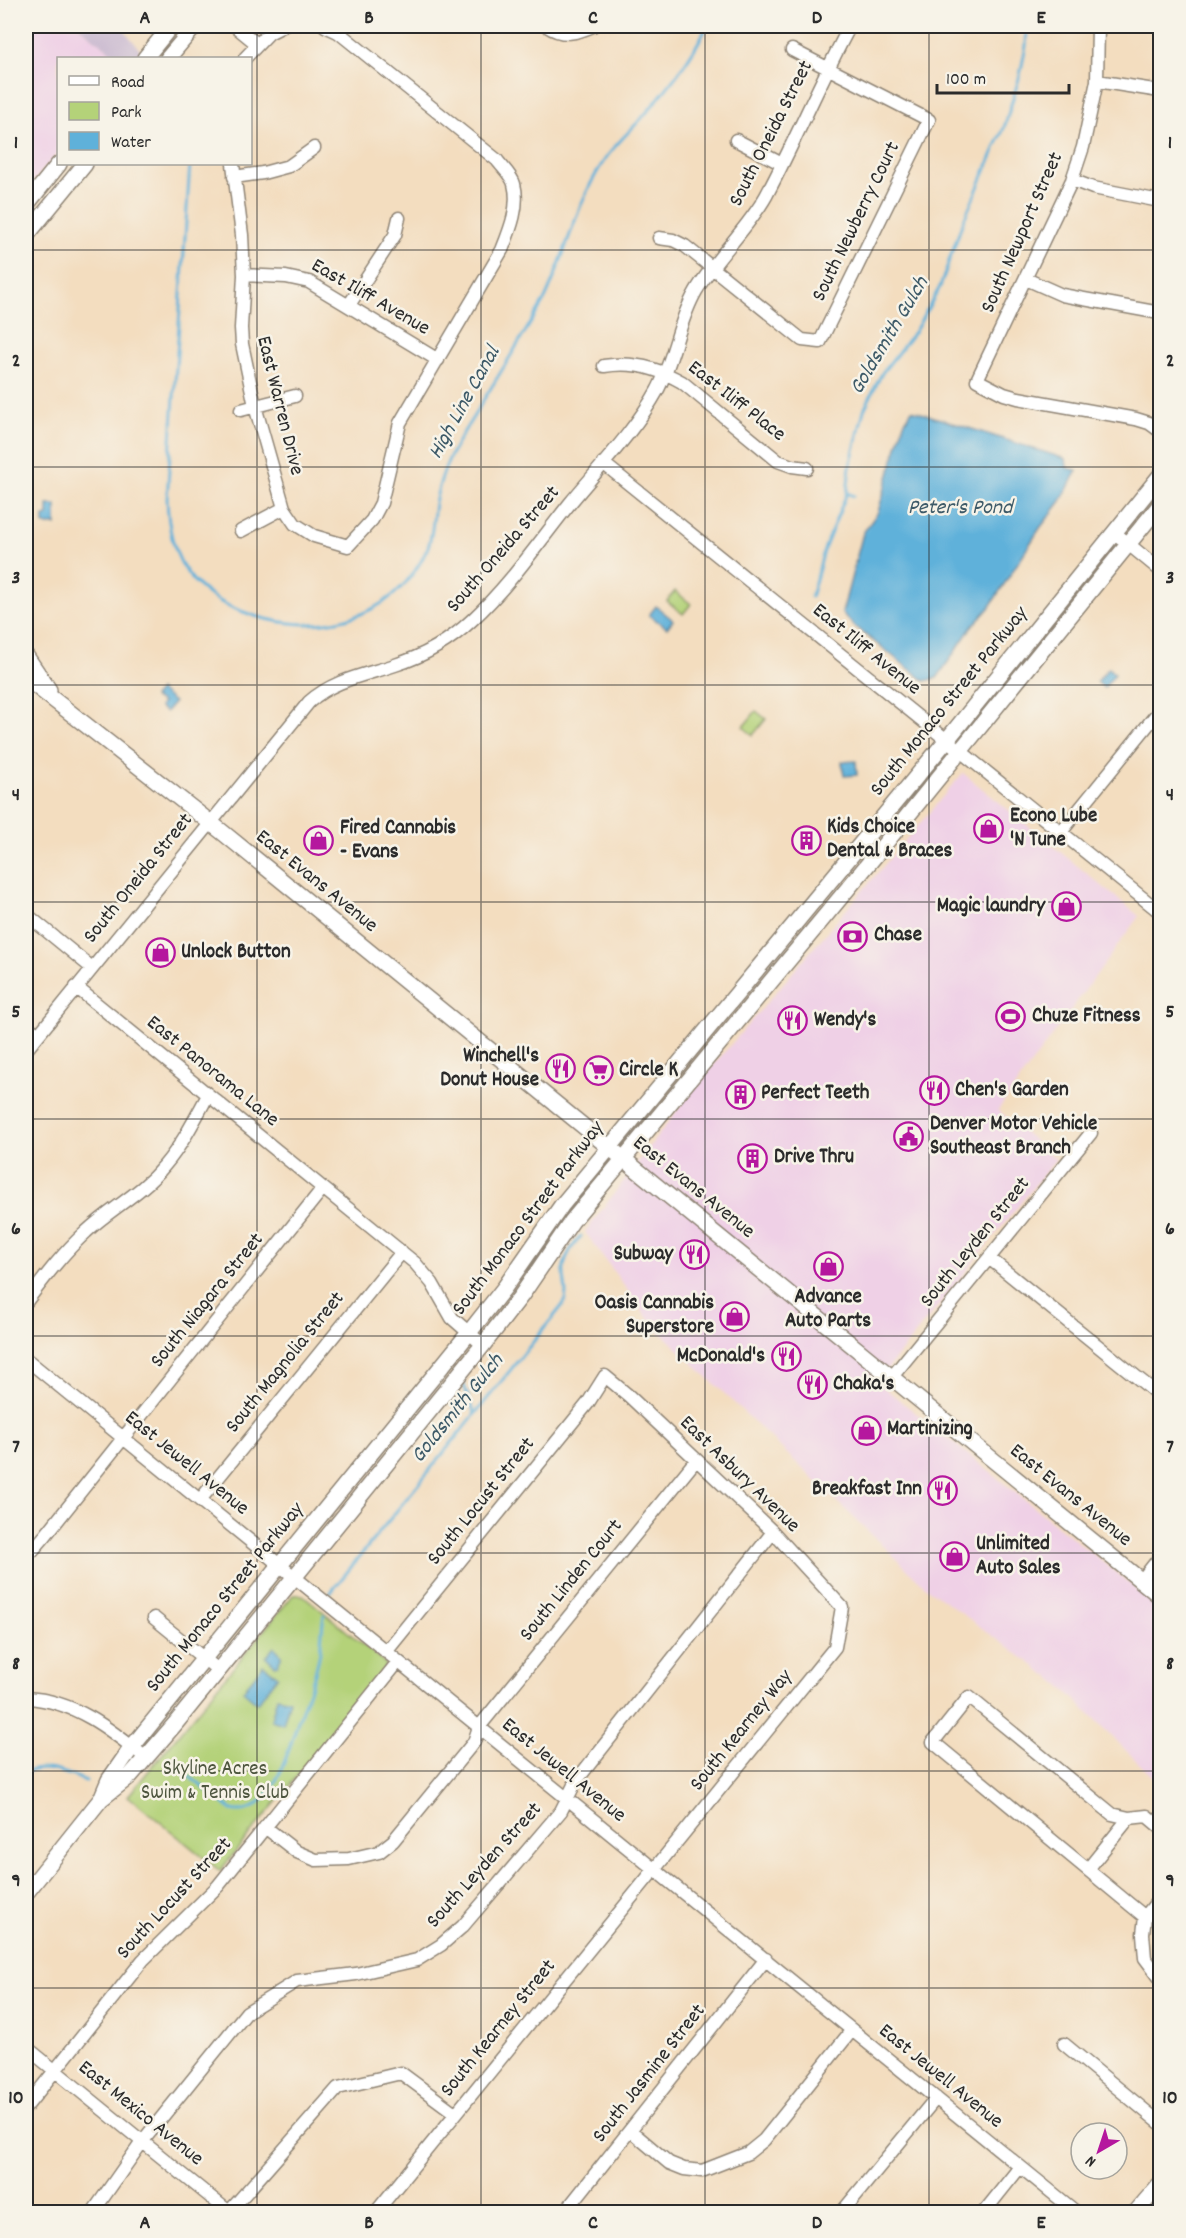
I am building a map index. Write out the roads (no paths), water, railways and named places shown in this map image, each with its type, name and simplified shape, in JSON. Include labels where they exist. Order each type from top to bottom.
[{"type":"main road","points":[[169,57],[195,26]]},
{"type":"main road","points":[[146,57],[170,28]]},
{"type":"main road","points":[[26,205],[58,165]]},
{"type":"main road","points":[[26,236],[84,165]]},
{"type":"main road","name":"South Monaco Street Parkway","points":[[101,1799],[109,1780],[132,1746],[468,1334],[505,1287],[555,1213],[947,740],[1161,476]]},
{"type":"main road","name":"South Monaco Street Parkway","points":[[26,1893],[101,1799],[146,1758],[483,1345],[513,1307],[560,1237],[623,1159],[1161,506]]},
{"type":"main road","name":"East Evans Avenue","points":[[26,656],[58,702]]},
{"type":"main road","name":"East Evans Avenue","points":[[26,678],[210,822],[1161,1596]]},
{"type":"main road","points":[[1136,2212],[1161,2184]]},
{"type":"street","points":[[235,26],[257,44]]},
{"type":"street","points":[[246,57],[269,33],[284,26]]},
{"type":"street","points":[[325,26],[338,32],[497,160],[514,183],[515,211],[510,232],[502,250],[438,360]]},
{"type":"street","points":[[547,26],[566,33],[576,33],[593,26]]},
{"type":"street","name":"South Oneida Street","points":[[26,1050],[302,709],[314,697],[341,682],[422,655],[450,638],[474,619],[603,463],[648,406],[666,372],[687,308],[697,289],[749,222],[765,197],[827,68],[850,26]]},
{"type":"street","name":"South Newport Street","points":[[1098,26],[1097,81],[1083,147],[1072,180],[977,380],[1010,396],[1141,420],[1161,430]]},
{"type":"street","points":[[792,50],[827,68]]},
{"type":"street","name":"South Newberry Court","points":[[713,268],[802,340],[820,342],[929,120],[827,68]]},
{"type":"street","points":[[1097,81],[1161,92]]},
{"type":"street","points":[[736,140],[782,164]]},
{"type":"street","points":[[234,177],[289,166],[314,148]]},
{"type":"street","name":"East Warren Drive","points":[[233,165],[242,235],[244,275],[241,338],[255,406],[284,508],[295,524],[314,536],[348,546],[372,520],[381,503],[400,423],[438,360]]},
{"type":"street","points":[[1072,180],[1093,188],[1161,201]]},
{"type":"street","points":[[349,305],[395,235],[399,218]]},
{"type":"street","points":[[659,238],[673,240],[685,246],[713,268]]},
{"type":"street","name":"East Iliff Avenue","points":[[244,275],[286,276],[301,279],[349,305],[438,360]]},
{"type":"street","points":[[1026,279],[1062,295],[1161,313]]},
{"type":"street","name":"East Iliff Place","points":[[604,366],[631,364],[666,372],[682,382],[778,461],[807,468]]},
{"type":"street","points":[[241,410],[295,396]]},
{"type":"street","name":"East Iliff Avenue","points":[[603,463],[1160,912]]},
{"type":"street","points":[[241,531],[284,508]]},
{"type":"street","points":[[1115,533],[1161,570]]},
{"type":"street","points":[[1061,832],[1161,710]]},
{"type":"street","points":[[26,914],[92,968]]},
{"type":"street","name":"East Panorama Lane","points":[[76,987],[323,1188]]},
{"type":"street","points":[[26,1025],[38,1035]]},
{"type":"street","points":[[26,1302],[58,1260],[88,1230],[131,1198],[164,1166],[182,1142],[208,1095]]},
{"type":"street","name":"South Leyden Street","points":[[891,1378],[1091,1133]]},
{"type":"street","points":[[323,1188],[402,1252],[425,1274],[447,1311],[468,1334],[483,1345]]},
{"type":"street","name":"South Niagara Street","points":[[26,1555],[45,1536],[323,1188]]},
{"type":"street","name":"South Magnolia Street","points":[[200,1500],[402,1252]]},
{"type":"street","points":[[989,1258],[1161,1396]]},
{"type":"street","name":"East Jewell Avenue","points":[[26,1359],[1076,2212]]},
{"type":"street","name":"East Asbury Avenue","points":[[605,1376],[773,1532],[842,1607]]},
{"type":"street","name":"South Locust Street","points":[[386,1652],[588,1403],[605,1376]]},
{"type":"street","name":"South Linden Court","points":[[265,1827],[297,1852],[316,1860],[349,1859],[379,1852],[393,1841],[474,1742],[479,1727],[696,1460]]},
{"type":"street","name":"South Leyden Street","points":[[93,2212],[142,2142],[247,2012],[297,1981],[356,1974],[417,1960],[441,1945],[463,1926],[561,1811],[576,1781],[773,1532]]},
{"type":"street","points":[[1141,1581],[1161,1557]]},
{"type":"street","name":"South Kearney Way","points":[[654,1871],[835,1647],[842,1607]]},
{"type":"street","points":[[154,1617],[218,1670]]},
{"type":"street","name":"South Locust Street","points":[[26,2107],[143,1960],[218,1886],[398,1662]]},
{"type":"street","points":[[1144,1917],[933,1742],[969,1697],[1112,1814],[1129,1818],[1148,1816],[1161,1827]]},
{"type":"street","points":[[26,1698],[55,1702],[79,1711],[109,1728],[146,1758]]},
{"type":"street","points":[[1088,1869],[1129,1818]]},
{"type":"street","name":"South Kearney Street","points":[[376,2212],[654,1871]]},
{"type":"street","points":[[1161,1898],[1144,1917],[1143,1934],[1145,1958],[1161,1978]]},
{"type":"street","name":"South Jasmine Street","points":[[565,2212],[766,1959]]},
{"type":"street","points":[[631,2131],[669,2163],[684,2169],[702,2171],[748,2152],[764,2140],[852,2030]]},
{"type":"street","points":[[1064,2044],[1161,2123]]},
{"type":"street","name":"East Mexico Avenue","points":[[26,2047],[229,2212]]},
{"type":"street","points":[[229,2212],[338,2088],[401,2073],[455,2113]]},
{"type":"street","points":[[842,2212],[936,2098]]},
{"type":"street","points":[[984,2212],[1020,2167]]},
{"type":"water","name":"Peter's Pond","points":[[912,410],[1066,459],[1067,468],[1077,470],[1061,501],[1040,528],[989,608],[971,628],[937,678],[925,681],[854,626],[842,613],[863,533],[878,512],[904,423]]},
{"type":"water","points":[[48,505],[56,505],[56,525],[44,525],[44,517],[48,516]]},
{"type":"water","points":[[656,606],[673,620],[667,628],[649,615]]},
{"type":"water","points":[[1108,668],[1115,674],[1104,688],[1097,682]]},
{"type":"water","points":[[159,690],[174,702],[166,712],[159,707],[162,703],[153,697]]},
{"type":"water","points":[[856,761],[857,775],[844,776],[842,762]]},
{"type":"water","points":[[274,1647],[282,1655],[278,1664],[275,1665],[266,1657]]},
{"type":"water","points":[[263,1665],[278,1676],[257,1703],[243,1691]]},
{"type":"water","points":[[277,1697],[290,1700],[283,1724],[271,1720]]},
{"type":"waterway","name":"High Line Canal","points":[[154,26],[160,33]]},
{"type":"waterway","name":"High Line Canal","points":[[190,165],[167,499],[171,536],[176,552],[183,567],[193,580],[205,591],[238,610],[265,619],[293,623],[321,623],[347,619],[372,609],[394,594],[413,573],[430,542],[436,498],[449,459],[545,299],[593,180],[610,152],[660,97],[693,51],[707,26]]},
{"type":"waterway","name":"Goldsmith Gulch","points":[[811,597],[825,547],[847,493],[850,466],[864,410],[882,373],[915,331],[940,287],[962,224],[1004,128],[1020,75],[1026,46],[1027,26]]},
{"type":"waterway","name":"Goldsmith Gulch","points":[[847,493],[854,496]]},
{"type":"waterway","name":"Goldsmith Gulch","points":[[331,1592],[563,1305],[566,1295],[565,1262],[581,1236]]},
{"type":"waterway","points":[[463,1383],[475,1414]]},
{"type":"waterway","name":"Goldsmith Gulch","points":[[176,1766],[232,1810],[246,1810],[258,1804],[269,1792],[285,1762],[319,1659],[324,1615]]},
{"type":"waterway","name":"Goldsmith Gulch","points":[[26,1772],[49,1769],[86,1781]]},
{"type":"place","name":"Econo Lube 'N Tune","points":[[989,829]]},
{"type":"place","name":"Kids Choice Dental & Braces","points":[[806,840]]},
{"type":"place","name":"Fired Cannabis - Evans","points":[[319,841]]},
{"type":"place","name":"Magic laundry","points":[[1066,907]]},
{"type":"place","name":"Chase","points":[[853,936]]},
{"type":"place","name":"Unlock Button","points":[[160,953]]},
{"type":"place","name":"Chuze Fitness","points":[[1011,1017]]},
{"type":"place","name":"Wendy's","points":[[793,1021]]},
{"type":"place","name":"Winchell's Donut House","points":[[560,1069]]},
{"type":"place","name":"Circle K","points":[[598,1071]]},
{"type":"place","name":"Chen's Garden","points":[[934,1091]]},
{"type":"place","name":"Perfect Teeth","points":[[740,1094]]},
{"type":"place","name":"Denver Motor Vehicle Southeast Branch","points":[[909,1137]]},
{"type":"place","name":"Drive Thru","points":[[753,1158]]},
{"type":"place","name":"Subway","points":[[694,1255]]},
{"type":"place","name":"Advance Auto Parts","points":[[828,1267]]},
{"type":"place","name":"Oasis Cannabis Superstore","points":[[735,1316]]},
{"type":"place","name":"McDonald's","points":[[786,1357]]},
{"type":"place","name":"Chaka's","points":[[812,1385]]},
{"type":"place","name":"Martinizing","points":[[866,1430]]},
{"type":"place","name":"Breakfast Inn","points":[[943,1490]]},
{"type":"place","name":"Unlimited Auto Sales","points":[[955,1557]]},
{"type":"park label","name":"Skyline Acres Swim & Tennis Club","points":[[215,1782]]}]
